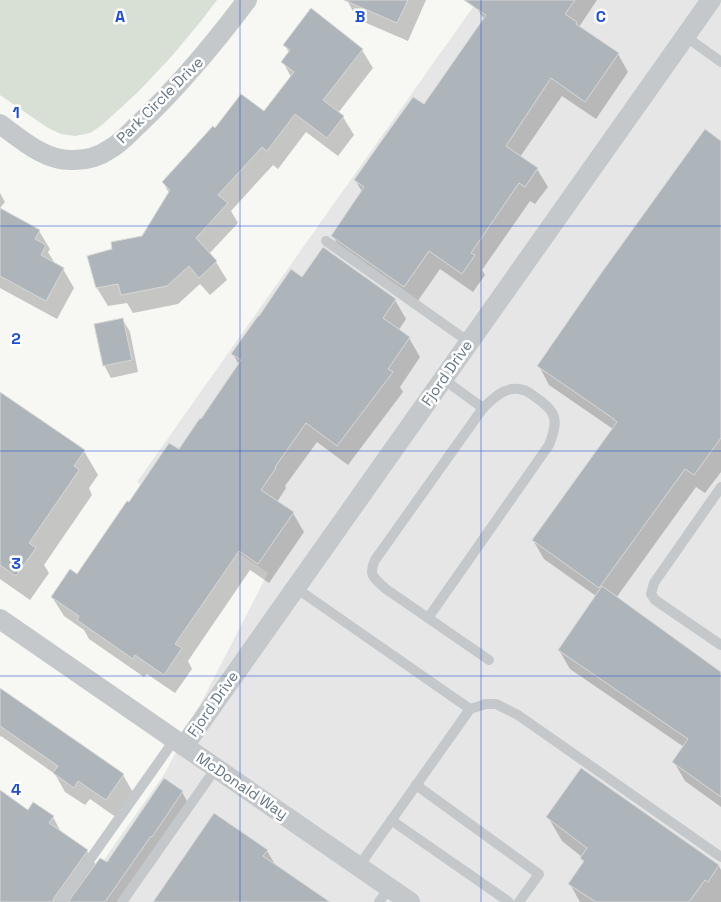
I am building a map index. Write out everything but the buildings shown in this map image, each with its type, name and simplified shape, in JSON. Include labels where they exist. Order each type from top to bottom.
[{"type":"street","name":"Park Circle Drive","points":[[0,124],[34,148],[52,157],[73,161],[93,157],[112,149],[161,103],[201,59],[247,0]]},
{"type":"street","name":"Fjord Drive","points":[[179,743],[296,588],[711,0]]},
{"type":"street","name":"McDonald Way","points":[[0,620],[359,866],[384,895],[410,902]]},
{"type":"lane","points":[[685,36],[721,62]]},
{"type":"lane","points":[[326,241],[469,342]]},
{"type":"lane","points":[[442,379],[483,408]]},
{"type":"lane","points":[[428,618],[549,445],[555,428],[553,414],[547,405],[526,390],[514,388],[499,393],[483,408],[374,560],[371,569],[374,578],[380,584],[428,618],[489,660]]},
{"type":"lane","points":[[721,488],[654,583],[651,594],[655,600],[721,645]]},
{"type":"lane","points":[[296,588],[470,709]]},
{"type":"lane","points":[[359,866],[470,709],[486,704],[496,704],[518,714],[721,857]]},
{"type":"lane","points":[[60,902],[179,743]]},
{"type":"lane","points":[[122,902],[216,768]]},
{"type":"lane","points":[[416,785],[538,874],[519,902]]},
{"type":"lane","points":[[391,820],[509,902]]},
{"type":"shaded area","points":[[0,0],[217,0],[171,57],[138,92],[102,125],[90,133],[75,136],[61,134],[48,128],[0,95]]},
{"type":"shaded area","points":[[478,0],[721,0],[721,902],[74,902],[165,773],[268,573],[137,482]]}]
